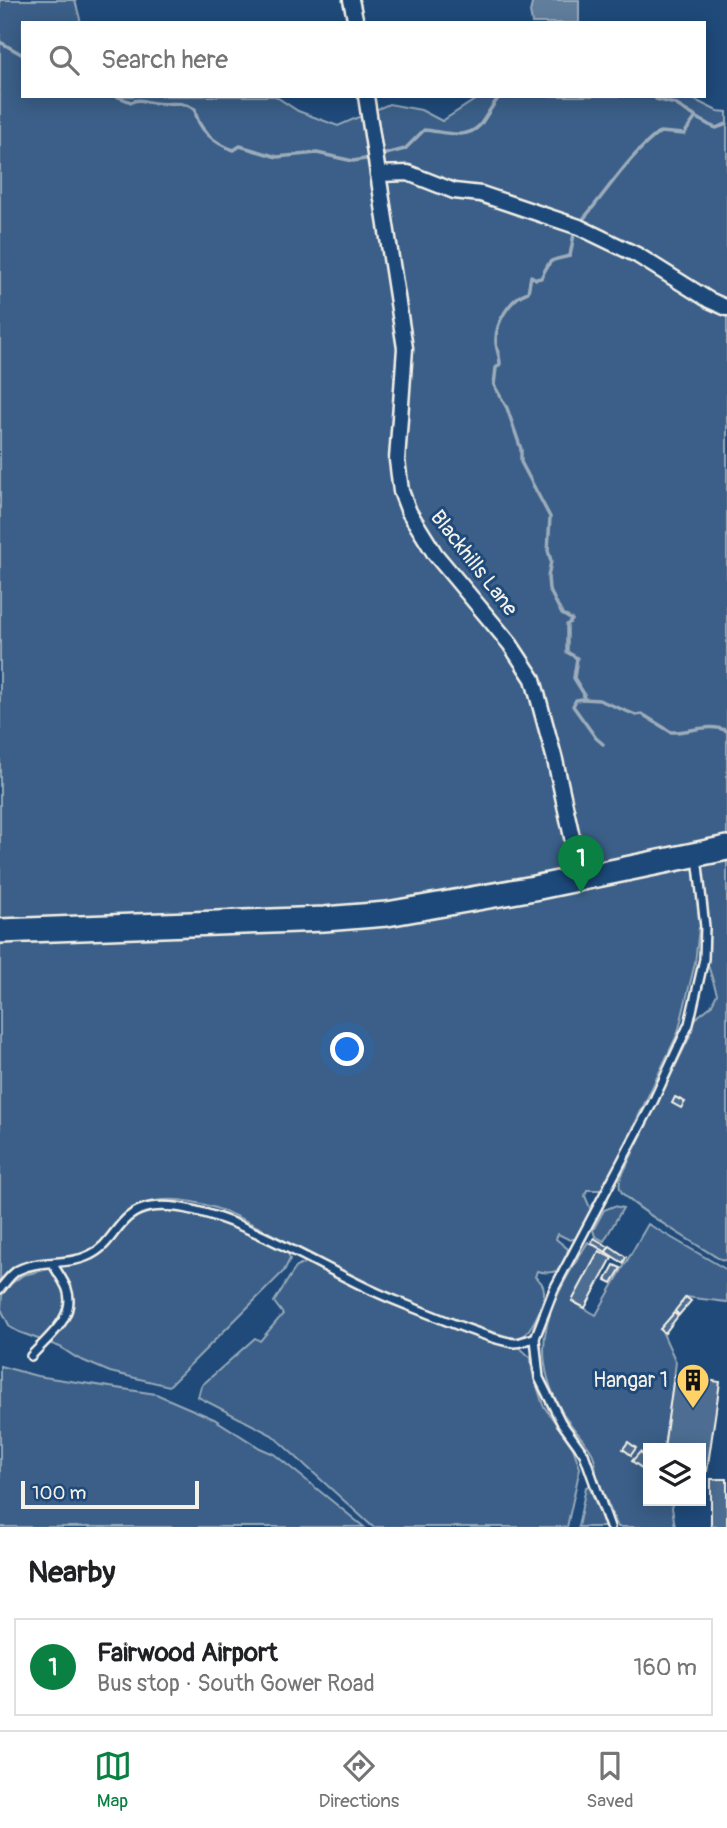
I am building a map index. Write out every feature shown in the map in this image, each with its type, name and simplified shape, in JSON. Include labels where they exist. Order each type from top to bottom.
[{"type":"main road","points":[[0,931],[358,917],[468,901],[727,848]]},
{"type":"street","points":[[351,0],[356,21]]},
{"type":"street","name":"Blackhills Lane","points":[[366,98],[405,348],[397,460],[401,491],[409,512],[435,554],[510,644],[533,679],[555,760],[581,878]]},
{"type":"street","points":[[377,168],[408,173],[454,191],[481,194],[579,226],[637,255],[709,300],[727,308]]},
{"type":"lane","points":[[610,1527],[584,1454],[561,1422],[539,1378],[535,1338],[554,1289],[652,1104],[689,1024],[704,959],[705,927],[696,853]]},
{"type":"lane","points":[[0,1289],[17,1270],[89,1256],[101,1249],[130,1214],[149,1208],[170,1206],[200,1210],[288,1248],[371,1290],[459,1326],[516,1343],[535,1338]]},
{"type":"lane","points":[[31,1356],[61,1323],[70,1307],[67,1289],[53,1264]]},
{"type":"shaded area","points":[[0,0],[75,0],[80,21],[21,21],[21,98],[278,98],[298,111],[338,126],[389,104],[421,110],[442,121],[478,98],[691,98],[717,111],[727,112],[727,1261],[718,1258],[636,1205],[626,1197],[619,1185],[696,1018],[711,1006],[717,994],[708,965],[709,927],[699,928],[695,963],[678,1033],[606,1185],[599,1190],[587,1190],[585,1196],[591,1210],[577,1238],[570,1240],[558,1234],[556,1239],[568,1249],[562,1266],[555,1272],[537,1271],[535,1277],[544,1289],[544,1297],[533,1324],[520,1338],[482,1329],[422,1308],[239,1217],[186,1201],[167,1200],[139,1205],[123,1217],[98,1246],[89,1251],[24,1264],[0,1280]]},
{"type":"shaded area","points":[[533,0],[579,0],[579,21],[532,21],[530,12]]},
{"type":"shaded area","points":[[614,1206],[623,1208],[604,1241],[595,1236],[593,1230],[604,1210]]},
{"type":"shaded area","points":[[149,1210],[199,1213],[265,1240],[288,1253],[290,1259],[284,1271],[169,1386],[110,1372],[77,1358],[60,1347],[10,1327],[1,1309],[2,1295],[11,1284],[23,1275],[92,1259],[103,1251],[115,1233],[132,1217]]},
{"type":"shaded area","points":[[648,1224],[727,1270],[727,1302],[686,1297],[661,1329],[676,1362],[665,1443],[643,1443],[643,1506],[672,1506],[675,1527],[618,1527],[597,1477],[593,1454],[565,1417],[551,1388],[545,1365],[547,1324],[563,1284],[588,1242],[612,1258],[599,1251],[572,1301],[596,1315]]},
{"type":"shaded area","points":[[307,1262],[386,1302],[465,1332],[519,1347],[531,1358],[543,1405],[573,1448],[580,1468],[567,1527],[373,1527],[272,1435],[198,1397],[201,1386],[255,1338],[260,1341],[283,1314],[274,1302],[296,1267]]},
{"type":"shaded area","points":[[0,1366],[37,1376],[156,1394],[214,1419],[274,1454],[364,1527],[0,1527]]},
{"type":"shaded area","points":[[589,1486],[605,1527],[578,1527],[586,1487]]},
{"type":"building","points":[[675,1097],[685,1102],[681,1108],[672,1103]]},
{"type":"building","points":[[594,1238],[609,1247],[606,1252],[591,1243]]},
{"type":"building","points":[[610,1246],[626,1257],[623,1263],[606,1252]]},
{"type":"building","points":[[599,1251],[612,1258],[585,1308],[572,1301]]},
{"type":"building","points":[[614,1265],[621,1268],[612,1283],[606,1280]]},
{"type":"building","points":[[686,1297],[691,1301],[679,1315],[675,1311]]},
{"type":"building","points":[[674,1313],[678,1316],[665,1333],[660,1329]]},
{"type":"building","name":"Hangar 1","points":[[674,1375],[720,1382],[707,1471],[706,1443],[665,1443]]},
{"type":"building","points":[[628,1442],[636,1448],[631,1455],[623,1449]]},
{"type":"building","points":[[640,1452],[643,1454],[643,1469],[632,1461]]},
{"type":"building","points":[[711,1479],[727,1479],[727,1527],[711,1527]]},
{"type":"waterway","points":[[0,42],[21,54]]},
{"type":"waterway","points":[[121,98],[131,102],[140,100],[189,106],[195,109],[199,123],[208,135],[234,150],[240,146],[277,157],[317,153],[353,161],[371,158]]},
{"type":"waterway","points":[[378,156],[405,149],[424,130],[468,133],[480,125],[498,98]]},
{"type":"waterway","points":[[655,98],[675,104],[716,128],[727,124]]},
{"type":"waterway","points":[[584,218],[649,141],[660,132],[684,134],[696,117]]},
{"type":"waterway","points":[[574,234],[570,256],[551,261],[541,278],[531,276],[528,292],[515,300],[501,319],[496,335],[500,364],[496,368],[494,385],[507,408],[521,449],[521,462],[550,517],[549,589],[562,614],[572,620],[567,625],[567,652],[577,658],[574,678],[584,694],[583,699],[576,700],[573,706],[603,744]]},
{"type":"waterway","points":[[583,699],[599,700],[636,715],[642,714],[671,732],[713,727],[727,731]]},
{"type":"place","name":"Fairwood Airport","points":[[581,893]]},
{"type":"place","name":"Hangar 1","points":[[693,1410]]}]
